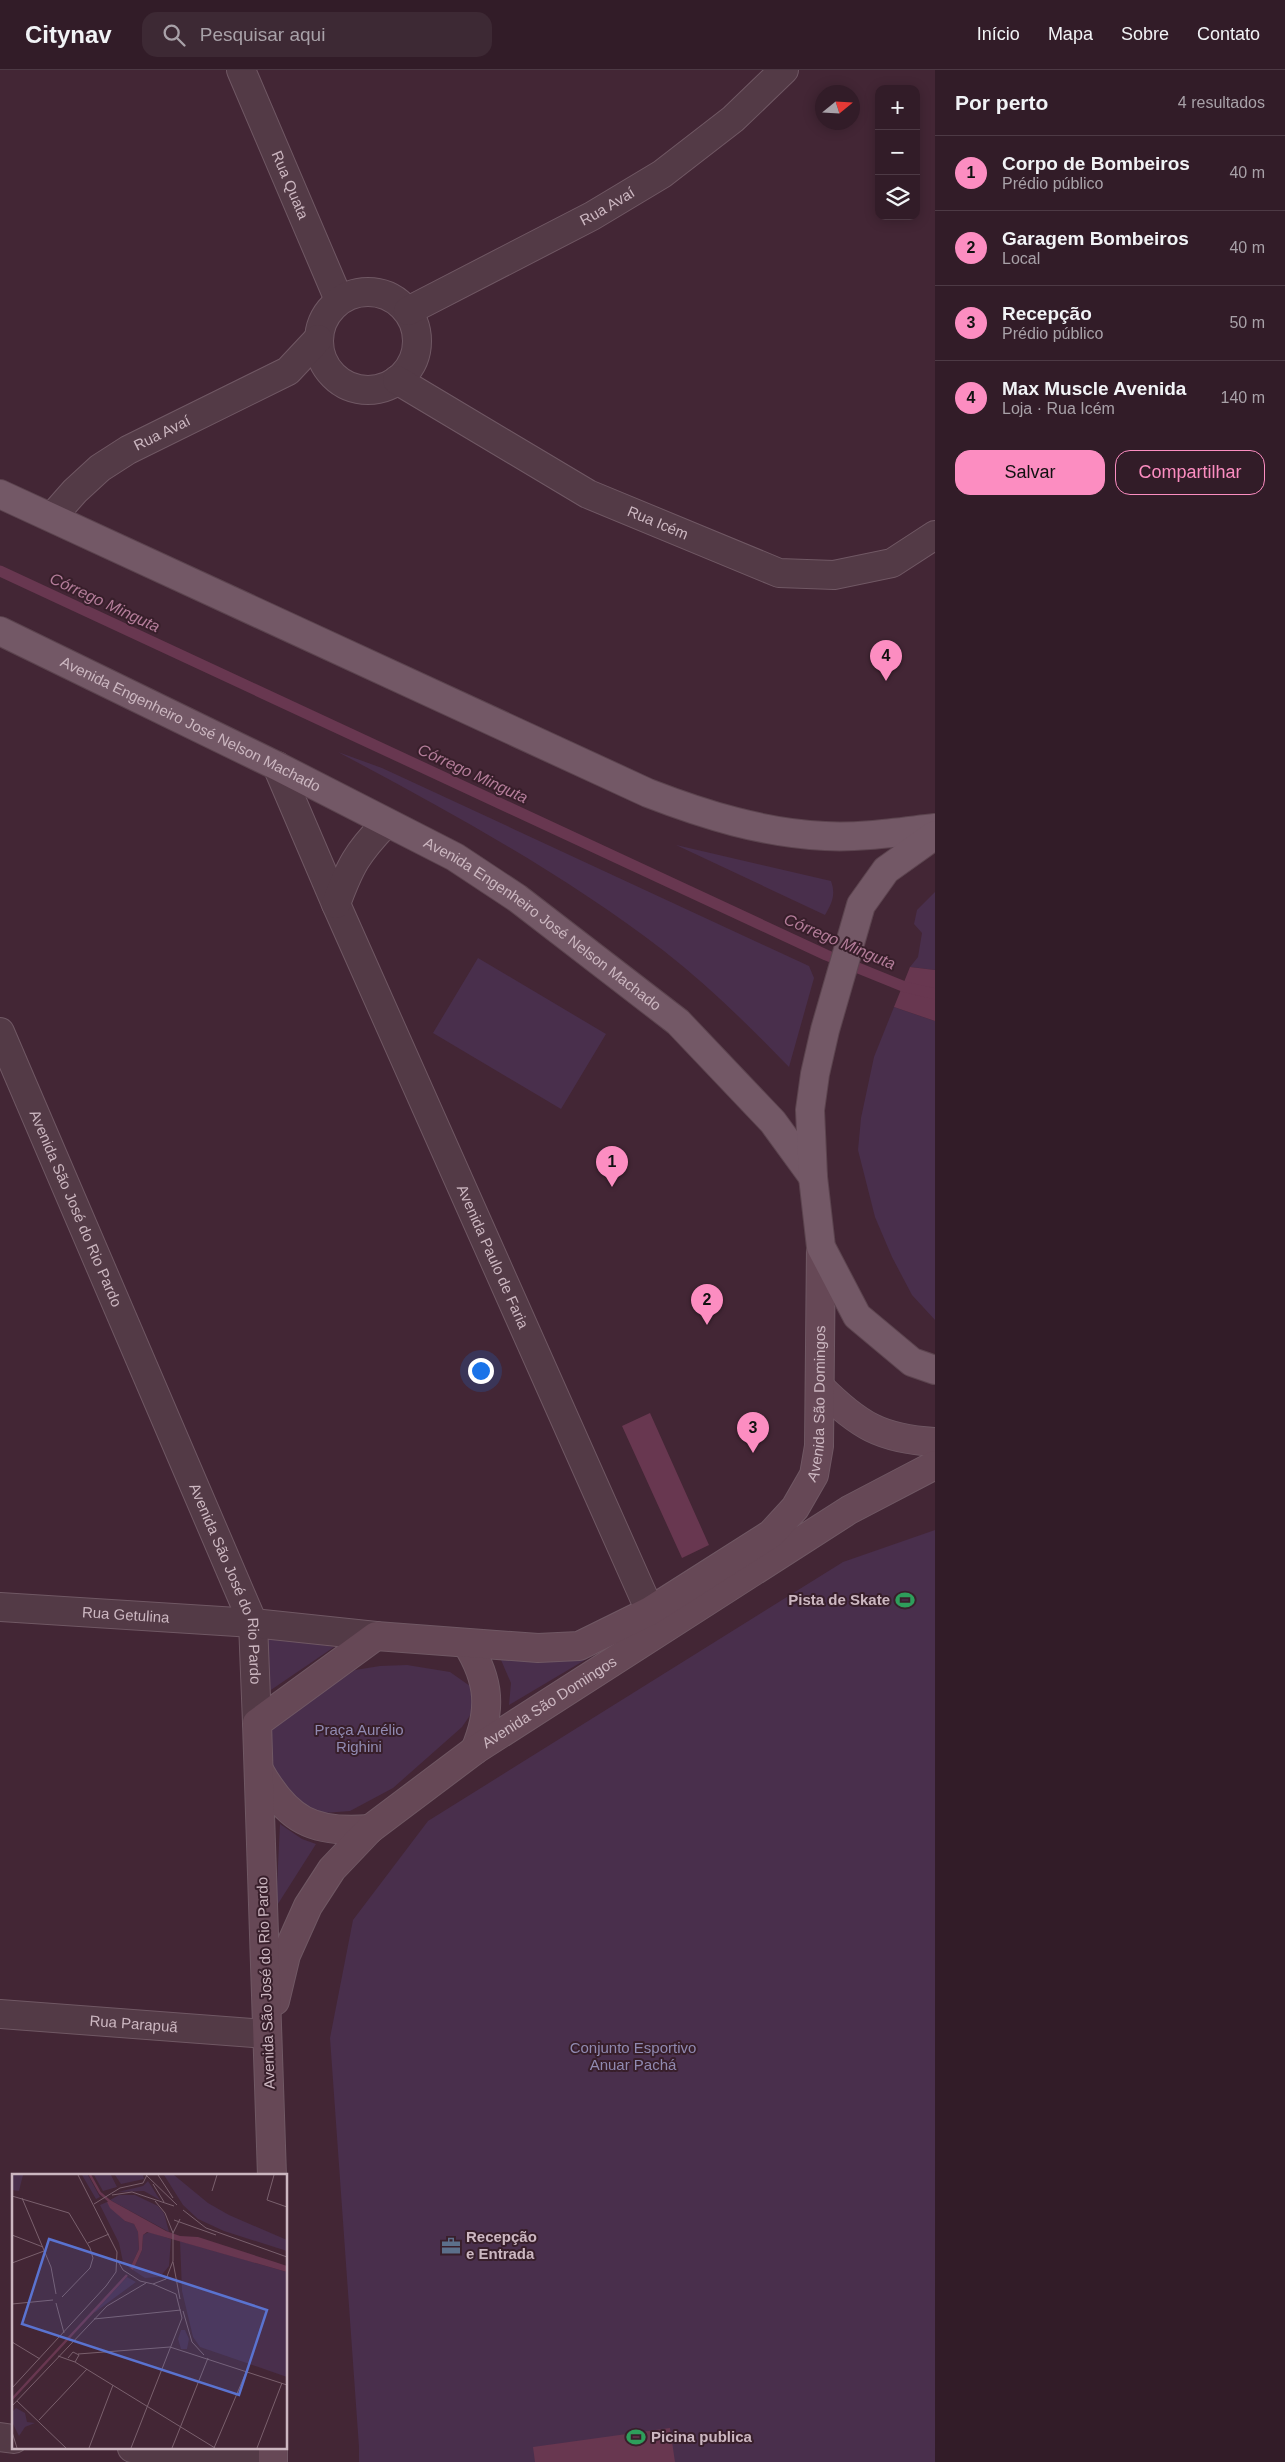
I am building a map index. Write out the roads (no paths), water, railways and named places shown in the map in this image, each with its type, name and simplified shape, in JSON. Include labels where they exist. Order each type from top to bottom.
[{"type":"main road","points":[[0,494],[648,793],[706,815],[765,829],[825,836],[886,834],[935,828]]},
{"type":"main road","name":"Avenida Engenheiro José Nelson Machado","points":[[0,631],[277,766],[385,824],[455,857],[517,898],[678,1022],[773,1122],[813,1177],[821,1247],[858,1316],[912,1362],[935,1370]]},
{"type":"main road","points":[[813,1177],[810,1110],[815,1074],[825,1030],[861,905],[886,870],[935,835]]},
{"type":"street","name":"Rua Quata","points":[[241,70],[339,300]]},
{"type":"street","name":"Rua Avaí","points":[[408,311],[592,216],[662,174],[732,119],[784,70]]},
{"type":"street","points":[[376,291],[393,298],[408,311],[416,328],[417,348],[411,366],[397,380],[382,388],[366,390],[350,386],[336,378],[324,364],[318,339],[328,311],[339,300],[357,292],[376,291]]},
{"type":"street","name":"Rua Avaí","points":[[52,517],[75,491],[100,468],[128,450],[288,371],[318,339]]},
{"type":"street","points":[[288,371],[336,378]]},
{"type":"street","name":"Rua Icém","points":[[397,380],[588,494],[779,573],[834,575],[892,564],[935,535]]},
{"type":"street","name":"Avenida Paulo de Faria","points":[[277,766],[336,904],[650,1610]]},
{"type":"street","points":[[336,904],[349,867],[364,846],[385,824]]},
{"type":"street","name":"Avenida São José do Rio Pardo","points":[[0,1032],[253,1623],[272,2174]]},
{"type":"street","name":"Avenida São Domingos","points":[[253,1623],[467,1644],[538,1648],[579,1646],[650,1610],[771,1534],[795,1508],[814,1475],[819,1446],[821,1247]]},
{"type":"street","points":[[820,1388],[845,1412],[874,1430],[906,1440],[935,1442]]},
{"type":"street","name":"Avenida São Domingos","points":[[267,2034],[286,1955],[308,1906],[332,1869],[370,1829],[475,1750],[849,1510],[935,1465]]},
{"type":"street","name":"Rua Getulina","points":[[0,1607],[253,1623]]},
{"type":"street","points":[[257,1722],[376,1636]]},
{"type":"street","points":[[467,1644],[484,1677],[487,1696],[486,1715],[482,1733],[475,1750]]},
{"type":"street","points":[[259,1770],[272,1794],[292,1813],[316,1826],[343,1831],[370,1829]]},
{"type":"street","name":"Rua Parapuã","points":[[0,2014],[267,2034]]},
{"type":"street","points":[[163,2450],[273,2457]]},
{"type":"waterway","name":"Córrego Minguta","points":[[0,571],[826,955],[905,987],[935,994]]},
{"type":"place","name":"Max Muscle Avenida","points":[[886,681]]},
{"type":"place","name":"Corpo de Bombeiros","points":[[612,1187]]},
{"type":"place","name":"Garagem Bombeiros","points":[[707,1325]]},
{"type":"place","name":"Recepção","points":[[753,1453]]},
{"type":"place","name":"Pista de Skate","points":[[905,1600]]},
{"type":"place","name":"Recepção e Entrada","points":[[451,2246]]},
{"type":"place","name":"Picina publica","points":[[636,2437]]},
{"type":"park label","name":"Praça Aurélio Righini","points":[[359,1738]]},
{"type":"park label","name":"Conjunto Esportivo Anuar Pachá","points":[[633,2056]]}]
